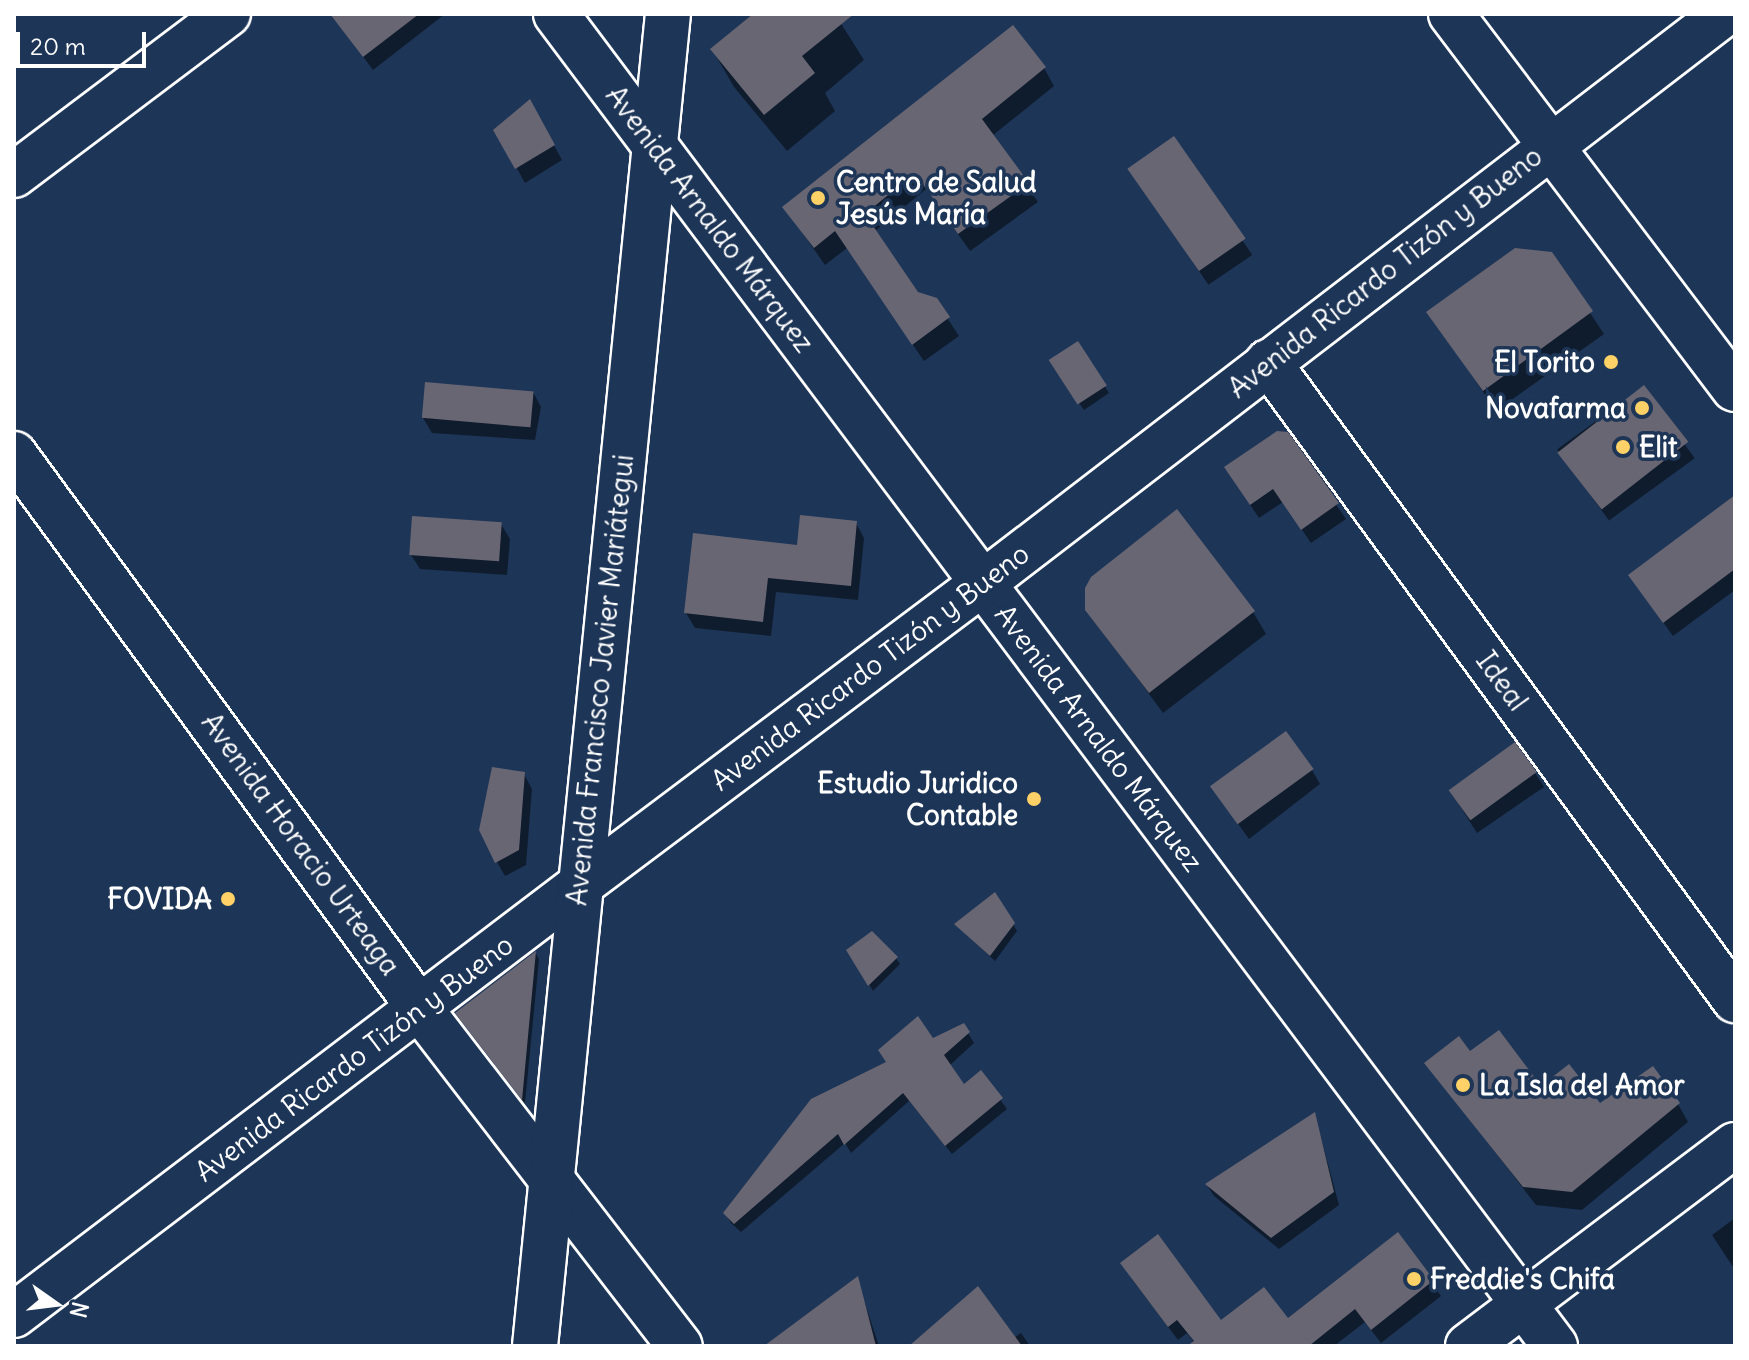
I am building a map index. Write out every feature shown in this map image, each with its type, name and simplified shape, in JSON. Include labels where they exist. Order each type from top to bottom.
[{"type":"street","points":[[14,175],[228,14]]},
{"type":"street","name":"Avenida Arnaldo Márquez","points":[[556,14],[1555,1346]]},
{"type":"street","name":"Avenida Francisco Javier Mariátegui","points":[[535,1346],[668,14]]},
{"type":"street","points":[[1451,14],[1735,389]]},
{"type":"street","name":"Avenida Ricardo Tizón y Bueno","points":[[14,1315],[983,583],[1549,144],[1724,14]]},
{"type":"street","name":"Ideal","points":[[1268,362],[1735,1000]]},
{"type":"street","name":"Avenida Horacio Urteaga","points":[[14,454],[421,1010],[680,1346]]},
{"type":"street","points":[[1468,1346],[1735,1145]]},
{"type":"building","points":[[330,14],[419,14],[363,57]]},
{"type":"building","points":[[753,14],[854,14],[802,56],[815,73],[764,115],[710,49]]},
{"type":"building","points":[[1013,25],[1046,67],[982,119],[1029,183],[958,234],[915,173],[865,214],[918,292],[937,298],[950,317],[912,345],[835,231],[814,248],[782,207]]},
{"type":"building","points":[[530,99],[555,145],[515,169],[493,130]]},
{"type":"building","points":[[1174,136],[1246,238],[1199,271],[1127,169]]},
{"type":"building","points":[[1515,248],[1552,252],[1593,311],[1483,391],[1426,312]]},
{"type":"building","points":[[1078,341],[1107,385],[1078,405],[1049,360]]},
{"type":"building","points":[[425,382],[534,391],[530,427],[422,418]]},
{"type":"building","name":"Elit","points":[[1644,385],[1688,442],[1602,509],[1557,453]]},
{"type":"building","points":[[1277,431],[1288,432],[1339,503],[1301,530],[1273,489],[1250,505],[1224,467]]},
{"type":"building","points":[[1735,495],[1735,569],[1663,623],[1628,575]]},
{"type":"building","points":[[1177,509],[1255,611],[1149,693],[1085,610],[1085,588],[1091,577]]},
{"type":"building","points":[[800,515],[857,521],[851,586],[768,578],[763,622],[684,613],[693,533],[797,545]]},
{"type":"building","points":[[412,516],[502,522],[499,561],[409,555]]},
{"type":"building","points":[[1286,731],[1314,769],[1238,824],[1210,786]]},
{"type":"building","points":[[1515,742],[1537,772],[1470,820],[1449,790]]},
{"type":"building","points":[[492,767],[525,772],[519,850],[495,863],[479,830]]},
{"type":"building","points":[[995,892],[1015,923],[990,956],[954,924]]},
{"type":"building","points":[[872,931],[898,957],[868,986],[846,950]]},
{"type":"building","points":[[536,951],[522,1100],[455,1013]]},
{"type":"building","points":[[918,1016],[933,1038],[964,1023],[970,1032],[944,1055],[964,1084],[981,1070],[1003,1098],[945,1146],[903,1093],[844,1145],[838,1134],[734,1224],[723,1213],[811,1099],[886,1062],[878,1050]]},
{"type":"building","points":[[1499,1030],[1541,1086],[1569,1064],[1600,1103],[1653,1066],[1680,1103],[1572,1192],[1523,1187],[1424,1063],[1459,1036],[1470,1051]]},
{"type":"building","points":[[1315,1112],[1334,1192],[1271,1238],[1205,1184]]},
{"type":"building","points":[[1398,1232],[1434,1280],[1371,1330],[1355,1309],[1309,1346],[1187,1346],[1194,1341],[1177,1320],[1168,1327],[1120,1263],[1158,1234],[1221,1320],[1264,1287],[1288,1318]]},
{"type":"building","points":[[858,1276],[876,1346],[764,1346]]},
{"type":"building","points":[[978,1286],[1022,1346],[909,1346]]},
{"type":"place","name":"Centro de Salud Jesús María","points":[[818,198]]},
{"type":"place","name":"El Torito","points":[[1611,362]]},
{"type":"place","name":"Novafarma","points":[[1642,408]]},
{"type":"place","name":"Elit","points":[[1623,447]]},
{"type":"place","name":"Estudio Juridico Contable","points":[[1034,799]]},
{"type":"place","name":"FOVIDA","points":[[228,899]]},
{"type":"place","name":"La Isla del Amor","points":[[1463,1085]]},
{"type":"place","name":"Freddie's Chifa","points":[[1414,1279]]}]
